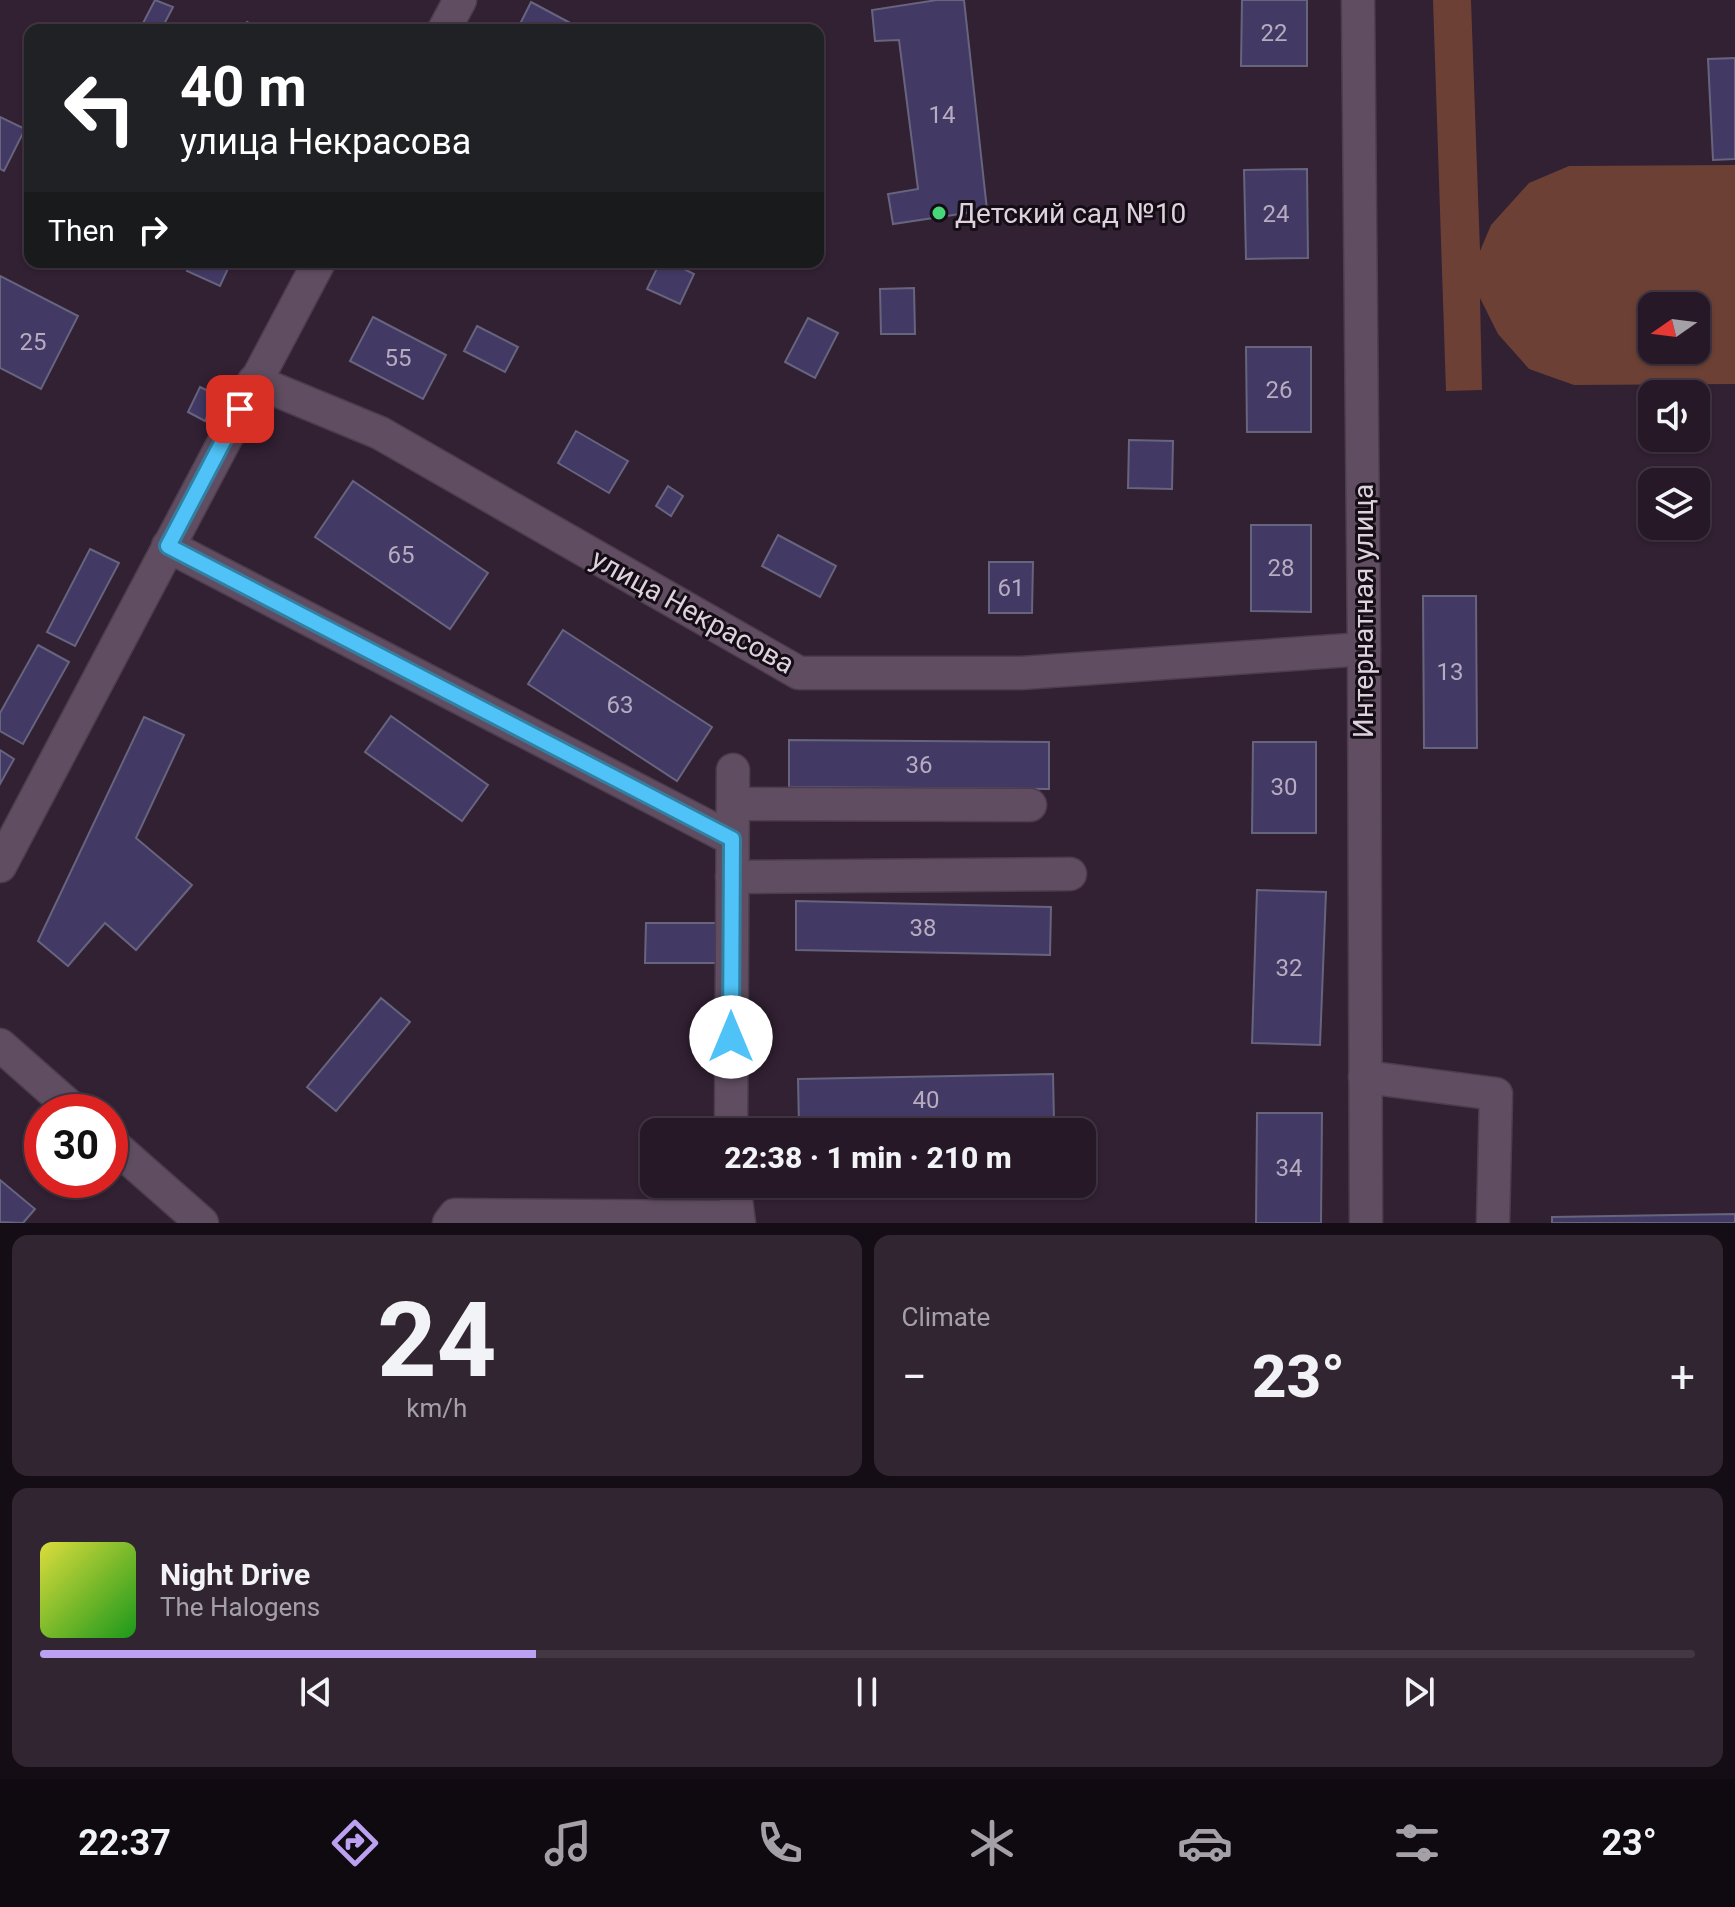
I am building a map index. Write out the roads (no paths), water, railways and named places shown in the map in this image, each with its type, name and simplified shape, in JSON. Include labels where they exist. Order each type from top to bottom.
[{"type":"street","points":[[447,24],[460,0]]},
{"type":"street","name":"Интернатная улица","points":[[1358,0],[1366,1223]]},
{"type":"street","points":[[0,866],[316,268]]},
{"type":"street","name":"улица Некрасова","points":[[254,381],[380,433],[799,673],[1022,673],[1364,649]]},
{"type":"street","points":[[168,546],[732,839]]},
{"type":"street","points":[[731,1118],[733,770]]},
{"type":"street","points":[[733,804],[1030,805]]},
{"type":"street","points":[[732,877],[1070,874]]},
{"type":"street","points":[[0,1045],[56,1094]]},
{"type":"street","points":[[1365,1077],[1496,1094],[1493,1223]]},
{"type":"street","points":[[128,1158],[202,1223]]},
{"type":"street","points":[[449,1223],[455,1215],[738,1220],[736,1198]]},
{"type":"place","name":"Детский сад №10","points":[[939,213]]}]
